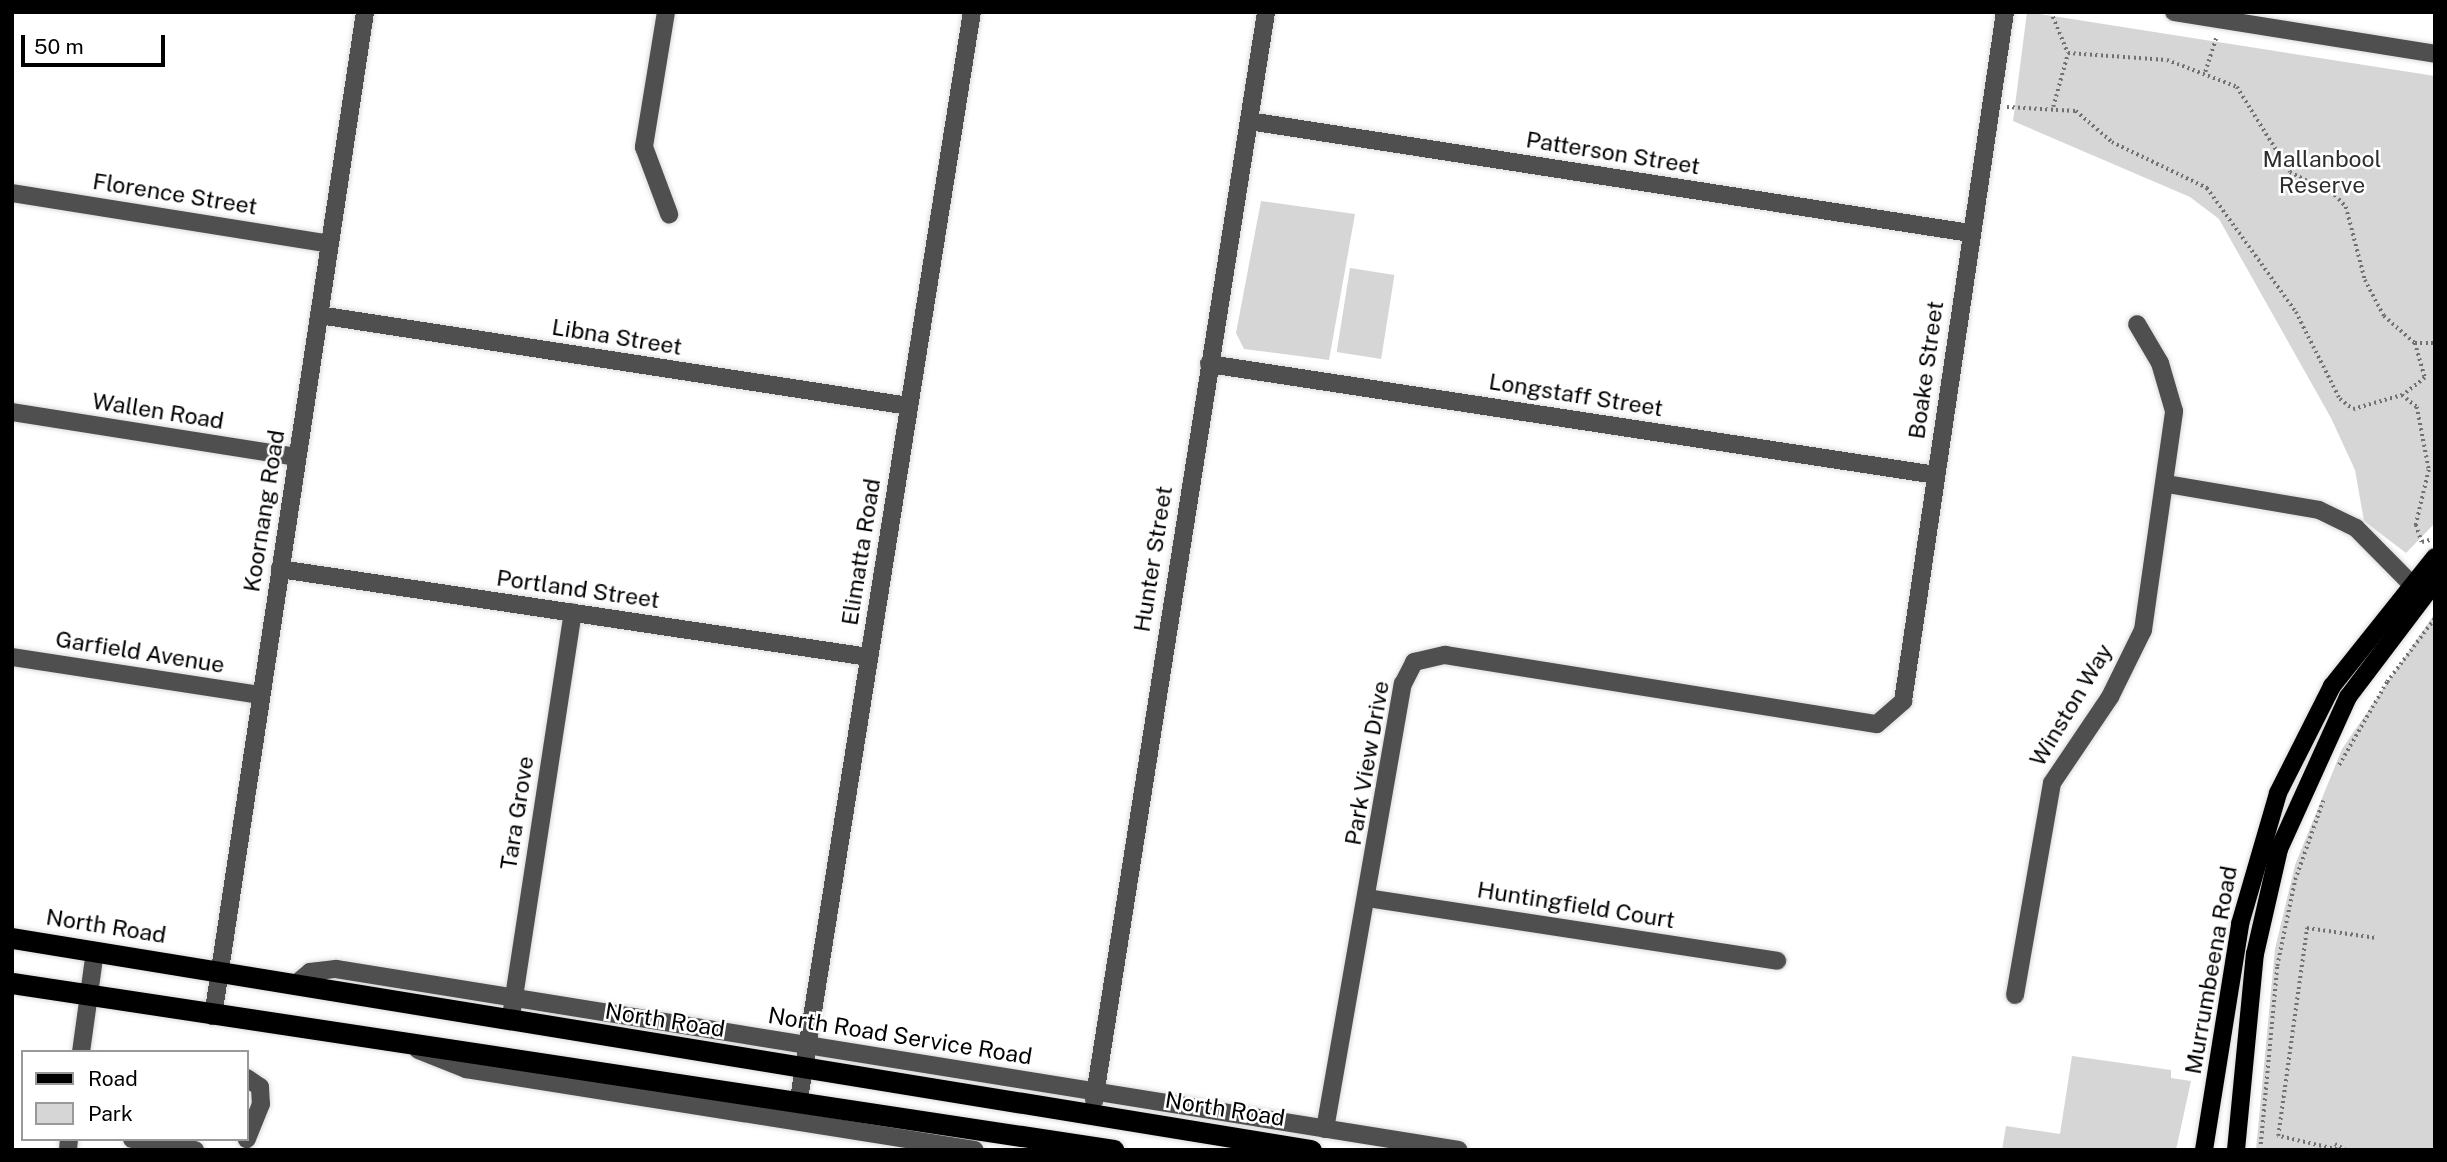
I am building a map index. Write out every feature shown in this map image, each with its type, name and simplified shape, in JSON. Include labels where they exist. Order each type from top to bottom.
[{"type":"highway","name":"North Road","points":[[12,938],[297,983],[510,1022],[1305,1149]]},
{"type":"highway","points":[[12,983],[212,1017],[799,1099],[1113,1150]]},
{"type":"main road","name":"Murrumbeena Road","points":[[2236,1150],[2255,954],[2279,849],[2348,697],[2423,587],[2435,557]]},
{"type":"main road","name":"Murrumbeena Road","points":[[2204,1150],[2240,924],[2267,823],[2332,686],[2423,587]]},
{"type":"street","name":"Koornang Road","points":[[212,1017],[365,12]]},
{"type":"street","points":[[666,12],[644,147],[669,214]]},
{"type":"street","name":"Elimatta Road","points":[[799,1099],[972,12]]},
{"type":"street","name":"Hunter Street","points":[[1091,1114],[1266,12]]},
{"type":"street","name":"Boake Street","points":[[1877,724],[1903,701],[1970,233],[2006,12]]},
{"type":"street","points":[[2174,12],[2221,16],[2435,54]]},
{"type":"street","name":"Patterson Street","points":[[1249,121],[1970,233]]},
{"type":"street","name":"Florence Street","points":[[12,193],[329,244]]},
{"type":"street","name":"Libna Street","points":[[319,316],[909,406]]},
{"type":"street","name":"Winston Way","points":[[2015,995],[2044,808],[2052,783],[2110,697],[2143,629],[2167,484],[2174,411],[2160,363],[2137,324]]},
{"type":"street","name":"Longstaff Street","points":[[1209,364],[1936,475]]},
{"type":"street","name":"Wallen Road","points":[[12,412],[296,457]]},
{"type":"street","points":[[2167,484],[2319,510],[2356,528],[2423,587]]},
{"type":"street","name":"Portland Street","points":[[280,569],[869,657]]},
{"type":"street","name":"Tara Grove","points":[[510,1022],[573,613]]},
{"type":"street","name":"Park View Drive","points":[[1325,1129],[1404,684],[1414,662],[1445,655],[1877,724]]},
{"type":"street","name":"Garfield Avenue","points":[[12,657],[260,695]]},
{"type":"street","name":"Huntingfield Court","points":[[1367,898],[1777,961]]},
{"type":"street","points":[[82,1050],[95,951]]},
{"type":"street","name":"North Road Service Road","points":[[297,983],[310,972],[336,968],[1458,1150]]},
{"type":"street","points":[[398,1043],[466,1069],[975,1150]]},
{"type":"street","points":[[248,1079],[260,1087],[261,1104],[248,1136]]},
{"type":"street","points":[[143,1141],[195,1150]]},
{"type":"path","points":[[2051,12],[2068,53],[2053,107]]},
{"type":"path","points":[[2205,72],[2221,16]]},
{"type":"path","points":[[1990,103],[2076,111],[2112,142],[2207,188],[2296,312],[2340,399],[2353,409],[2402,395],[2425,378],[2415,343],[2384,316],[2365,280],[2346,207],[2335,195],[2290,172],[2237,88],[2205,72],[2167,60],[2068,53]]},
{"type":"path","points":[[2415,343],[2435,343]]},
{"type":"path","points":[[2402,395],[2417,407],[2429,456],[2417,534],[2435,544]]},
{"type":"path","points":[[2334,775],[2387,682],[2435,618]]},
{"type":"path","points":[[2260,1150],[2277,966],[2295,880],[2324,798]]},
{"type":"path","points":[[2346,1150],[2278,1136],[2307,928],[2376,938]]},
{"type":"green space","name":"Mallanbool Reserve","points":[[2027,12],[2435,76],[2435,523],[2406,553],[2364,521],[2355,470],[2331,418],[2219,219],[2190,197],[2013,121]]},
{"type":"green space","points":[[1261,201],[1355,214],[1329,360],[1244,349],[1236,333]]},
{"type":"green space","points":[[1350,268],[1394,275],[1381,359],[1337,352]]},
{"type":"green space","points":[[2435,613],[2435,1150],[2256,1150],[2275,949],[2295,865],[2342,749]]},
{"type":"green space","points":[[2072,1056],[2171,1070],[2171,1078],[2191,1081],[2176,1150],[2002,1150],[2006,1126],[2060,1134]]}]
